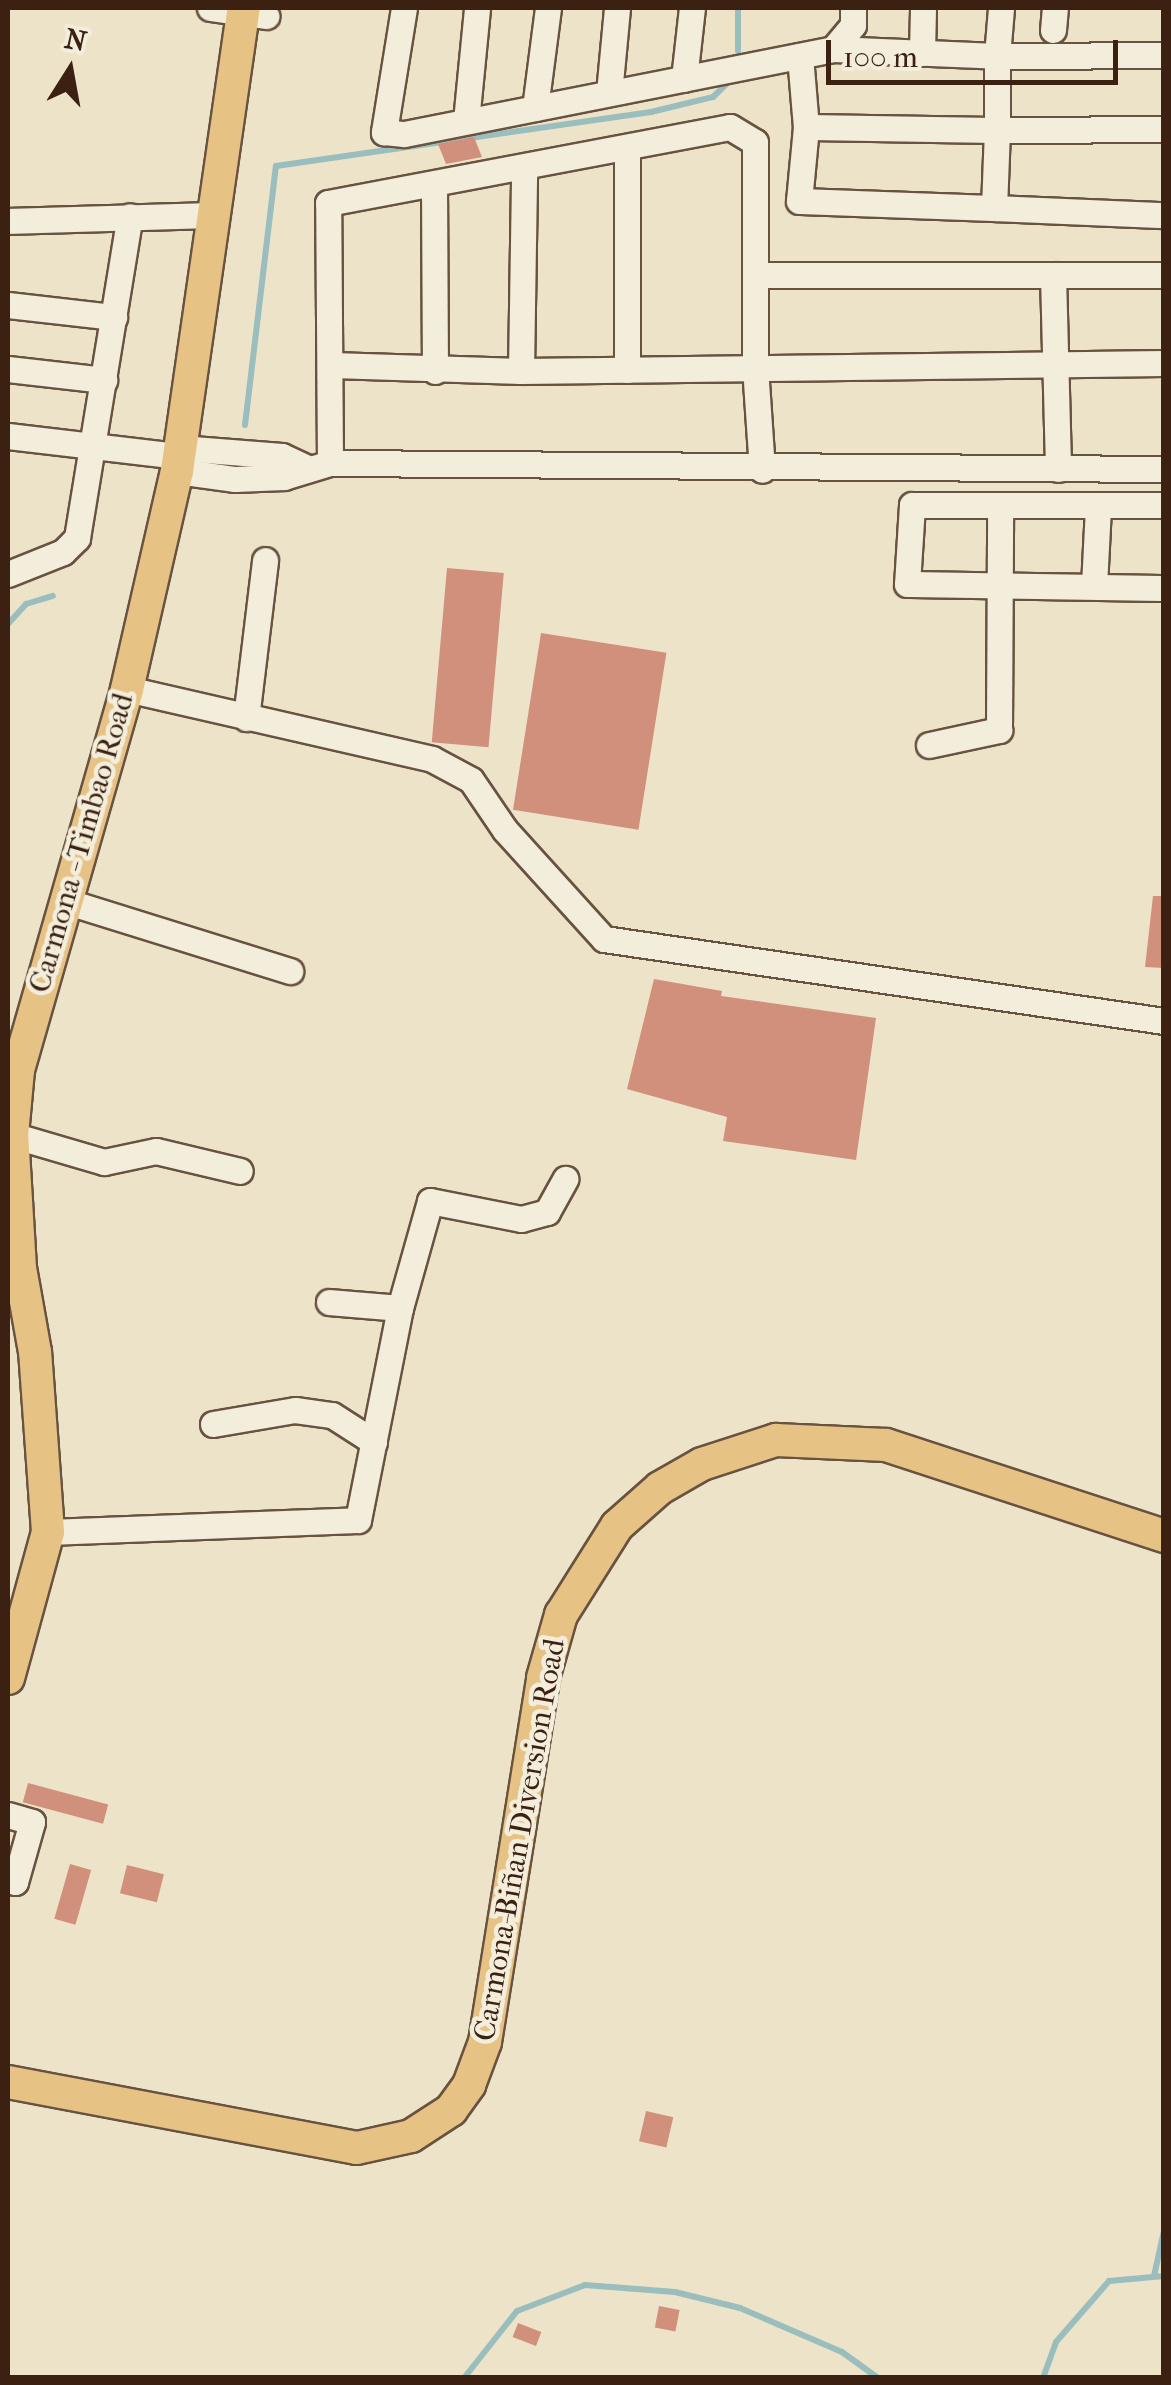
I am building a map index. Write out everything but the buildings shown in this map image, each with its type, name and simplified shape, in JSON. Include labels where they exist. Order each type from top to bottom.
[{"type":"main road","name":"Carmona - Timbao Road","points":[[8,1678],[48,1532],[12,1135],[18,1070],[127,689],[178,458],[251,12]]},
{"type":"main road","name":"Carmona-Biñan Diversion Road","points":[[8,2082],[357,2148],[411,2136],[451,2110],[470,2085],[485,2042],[543,1678],[561,1615],[617,1526],[660,1488],[702,1464],[776,1440],[886,1445],[1164,1536]]},
{"type":"street","points":[[210,8],[251,12]]},
{"type":"street","points":[[404,8],[384,132],[466,122],[833,50],[997,56],[1164,55]]},
{"type":"street","points":[[466,122],[477,8]]},
{"type":"street","points":[[535,108],[548,8]]},
{"type":"street","points":[[609,93],[617,8]]},
{"type":"street","points":[[684,78],[692,8]]},
{"type":"street","points":[[833,50],[852,25],[853,8]]},
{"type":"street","points":[[922,53],[923,8]]},
{"type":"street","points":[[994,208],[1001,8]]},
{"type":"street","points":[[800,56],[806,127],[798,200],[1164,215]]},
{"type":"street","points":[[318,465],[332,366],[328,203],[730,126],[746,130],[755,142],[755,367],[762,470]]},
{"type":"street","points":[[806,127],[1164,129]]},
{"type":"street","points":[[627,148],[627,370]]},
{"type":"street","points":[[521,371],[524,168]]},
{"type":"street","points":[[434,184],[435,370]]},
{"type":"street","points":[[8,221],[216,215]]},
{"type":"street","points":[[8,574],[63,552],[77,538],[130,216]]},
{"type":"street","points":[[758,275],[1164,275]]},
{"type":"street","points":[[1054,275],[1058,469]]},
{"type":"street","points":[[8,306],[114,318]]},
{"type":"street","points":[[332,366],[521,371],[1164,363]]},
{"type":"street","points":[[8,369],[104,380]]},
{"type":"street","points":[[8,436],[178,458],[252,478],[284,478],[318,465],[1164,469]]},
{"type":"street","points":[[1164,505],[912,505],[907,584],[1164,588]]},
{"type":"street","points":[[929,745],[999,730],[996,584],[1000,506]]},
{"type":"street","points":[[1094,586],[1098,506]]},
{"type":"street","points":[[246,718],[265,560]]},
{"type":"street","points":[[127,689],[432,759],[471,780],[505,830],[604,939],[1164,1021]]},
{"type":"street","points":[[65,901],[290,970]]},
{"type":"street","points":[[12,1135],[104,1162],[156,1152],[240,1172]]},
{"type":"street","points":[[48,1532],[358,1520],[400,1308],[430,1201],[521,1219],[546,1212],[566,1179]]},
{"type":"street","points":[[329,1302],[400,1308]]},
{"type":"street","points":[[213,1424],[295,1410],[332,1415],[374,1442]]},
{"type":"street","points":[[8,1816],[32,1822],[15,1882],[8,1880]]},
{"type":"waterway","points":[[738,8],[738,51]]},
{"type":"waterway","points":[[245,425],[276,166],[651,112],[713,97],[734,77]]},
{"type":"waterway","points":[[8,624],[26,604],[53,596]]},
{"type":"waterway","points":[[1154,2276],[1164,2231]]},
{"type":"waterway","points":[[1043,2378],[1056,2342],[1109,2281],[1164,2276]]},
{"type":"waterway","points":[[464,2378],[517,2311],[585,2285],[675,2292],[740,2308],[842,2352],[878,2378]]}]
